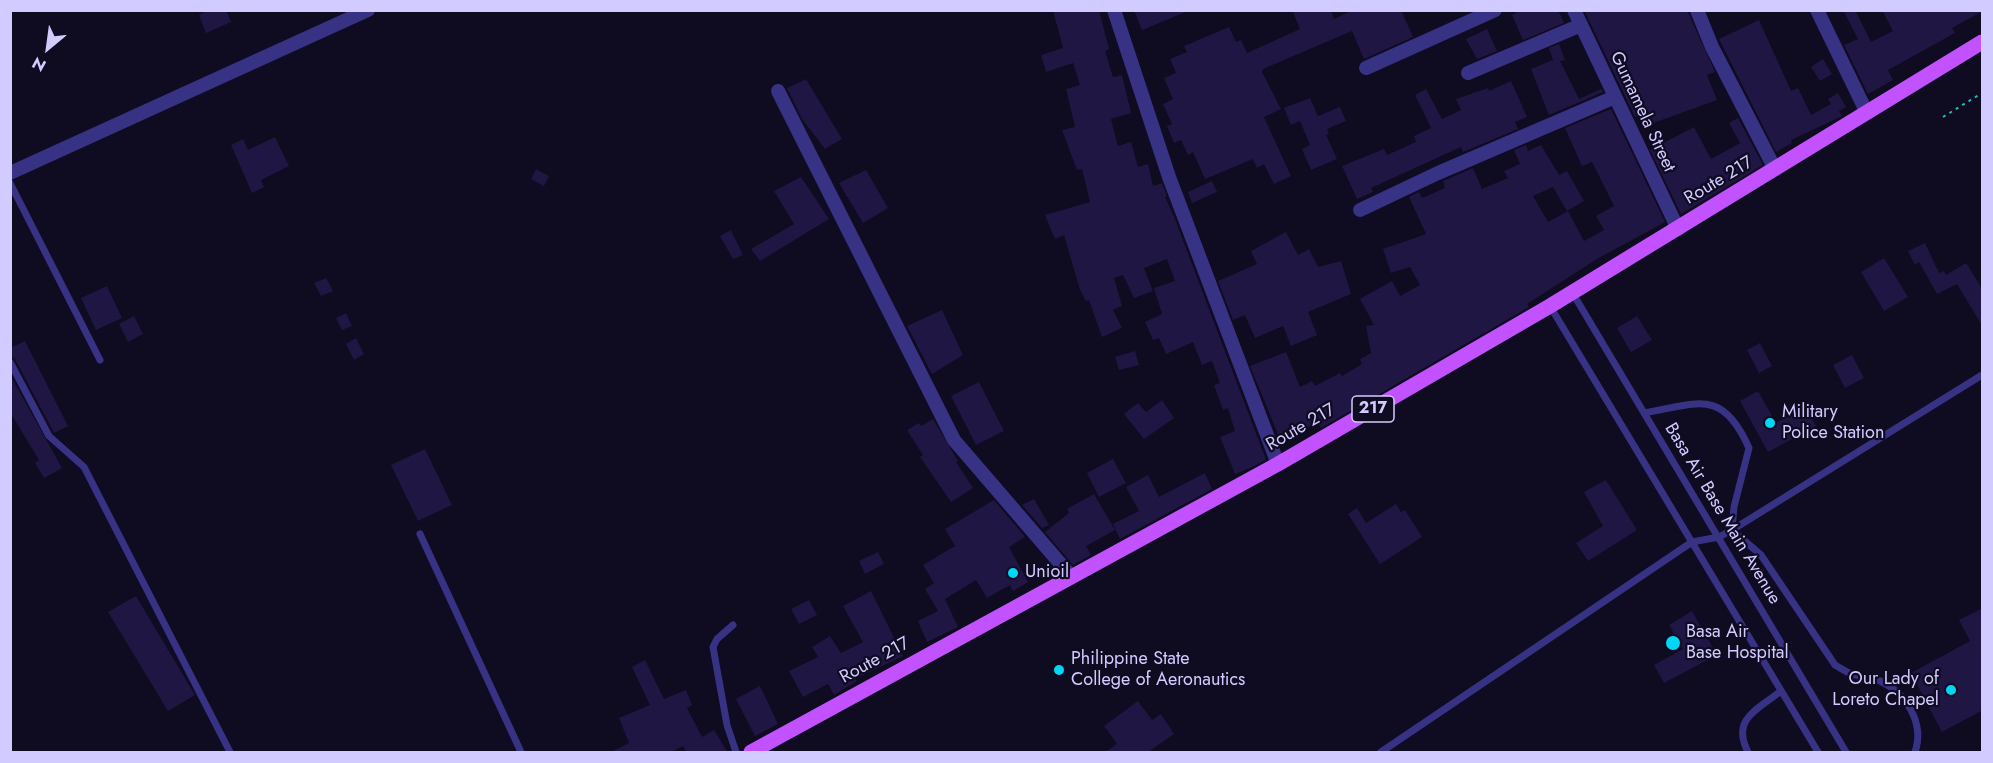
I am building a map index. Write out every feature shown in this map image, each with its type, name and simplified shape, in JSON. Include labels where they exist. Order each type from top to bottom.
[{"type":"main road","name":"Route 217","points":[[751,753],[1278,464],[1550,306],[1983,42]]},
{"type":"street","points":[[10,173],[368,10]]},
{"type":"street","points":[[1113,10],[1169,177],[1278,464]]},
{"type":"street","points":[[1366,68],[1495,10]]},
{"type":"street","name":"Gumamela Street","points":[[1574,10],[1678,229]]},
{"type":"street","points":[[1697,10],[1712,47],[1775,170]]},
{"type":"street","points":[[1817,10],[1867,113]]},
{"type":"street","points":[[1468,73],[1581,25]]},
{"type":"street","points":[[778,91],[954,441],[1071,576]]},
{"type":"street","points":[[1360,210],[1438,173],[1615,97]]},
{"type":"lane","points":[[10,183],[100,360]]},
{"type":"lane","name":"Basa Air Base Main Avenue","points":[[1572,292],[1846,753]]},
{"type":"lane","points":[[1550,306],[1818,753]]},
{"type":"lane","points":[[10,362],[50,436],[84,467],[230,753]]},
{"type":"lane","points":[[1381,753],[1692,542],[1719,537],[1732,530],[1983,375]]},
{"type":"lane","points":[[1644,412],[1689,403],[1717,407],[1731,415],[1749,448],[1734,507],[1732,530]]},
{"type":"lane","points":[[1732,530],[1761,555],[1835,664],[1852,674],[1876,679],[1895,690],[1910,708],[1918,726],[1915,753]]},
{"type":"lane","points":[[420,534],[521,753]]},
{"type":"lane","points":[[734,625],[717,639],[713,647],[727,725],[736,753]]},
{"type":"lane","points":[[1748,753],[1741,738],[1740,728],[1749,716],[1781,691]]},
{"type":"path","points":[[1943,117],[1983,93]]},
{"type":"building","points":[[208,10],[226,10],[231,22],[206,33],[199,15]]},
{"type":"building","points":[[1053,10],[1099,10],[1109,49],[1105,51],[1113,77],[1122,75],[1131,113],[1111,119],[1118,146],[1131,142],[1138,167],[1148,164],[1153,186],[1162,183],[1167,196],[1165,197],[1266,460],[1250,468],[1235,474],[1220,437],[1235,431],[1228,408],[1223,410],[1214,385],[1220,383],[1212,361],[1202,365],[1193,342],[1166,354],[1159,338],[1153,340],[1145,322],[1162,314],[1154,288],[1175,281],[1167,259],[1144,268],[1153,291],[1134,298],[1123,275],[1114,278],[1122,306],[1113,310],[1122,328],[1102,337],[1089,300],[1086,301],[1080,290],[1064,235],[1055,239],[1045,215],[1090,202],[1082,169],[1077,170],[1062,130],[1075,127],[1066,89],[1080,85],[1073,63],[1046,72],[1041,55],[1063,48]]},
{"type":"building","points":[[1134,10],[1188,10],[1188,11],[1142,30]]},
{"type":"building","points":[[1292,10],[1331,10],[1334,19],[1353,10],[1401,10],[1413,37],[1364,59],[1352,31],[1263,69],[1262,72],[1281,109],[1264,117],[1291,176],[1274,184],[1264,164],[1257,168],[1253,159],[1205,179],[1193,152],[1188,155],[1181,140],[1174,143],[1167,126],[1172,124],[1163,104],[1173,99],[1164,78],[1176,73],[1170,59],[1187,52],[1184,46],[1229,27],[1236,42],[1241,40],[1247,53],[1300,29]]},
{"type":"building","points":[[1521,10],[1558,10],[1564,23],[1523,40],[1512,15]]},
{"type":"building","points":[[1584,10],[1687,10],[1715,72],[1707,75],[1717,100],[1648,125],[1644,114],[1635,117]]},
{"type":"building","points":[[1843,10],[1855,10],[1871,42],[1893,31],[1882,10],[1983,11],[1952,28],[1955,33],[1888,70],[1893,80],[1868,94],[1844,45],[1858,39]]},
{"type":"building","points":[[1759,20],[1791,91],[1798,88],[1811,115],[1831,104],[1828,99],[1838,93],[1846,107],[1839,111],[1842,116],[1791,140],[1792,143],[1776,152],[1719,39]]},
{"type":"building","points":[[1487,29],[1497,51],[1477,59],[1466,39]]},
{"type":"building","points":[[1559,44],[1565,60],[1560,61],[1579,99],[1601,89],[1603,92],[1549,115],[1531,69],[1553,60],[1549,48]]},
{"type":"building","points":[[1823,59],[1832,74],[1820,81],[1811,67]]},
{"type":"building","points":[[806,79],[842,139],[825,149],[802,119],[787,88]]},
{"type":"building","points":[[1511,81],[1527,117],[1515,122],[1518,129],[1463,152],[1461,147],[1371,188],[1373,192],[1357,199],[1342,166],[1384,149],[1387,155],[1416,142],[1414,136],[1431,128],[1415,95],[1426,89],[1442,119],[1461,110],[1456,99],[1488,88],[1489,91]]},
{"type":"building","points":[[1310,98],[1318,116],[1340,107],[1346,121],[1327,129],[1329,134],[1326,135],[1337,159],[1311,170],[1302,149],[1310,145],[1300,121],[1291,125],[1284,108]]},
{"type":"building","points":[[1611,109],[1665,222],[1597,259],[1527,304],[1529,307],[1321,428],[1318,423],[1280,439],[1250,366],[1286,352],[1300,387],[1312,381],[1315,386],[1340,373],[1342,376],[1362,364],[1360,359],[1371,353],[1366,326],[1374,325],[1360,299],[1392,281],[1400,296],[1420,285],[1410,267],[1391,273],[1383,249],[1426,234],[1409,197],[1419,192],[1422,198],[1445,188],[1443,181],[1473,168],[1482,189],[1508,178],[1504,171],[1520,164],[1514,150],[1526,145],[1528,151],[1541,145],[1559,175],[1567,171],[1584,201],[1567,211],[1553,187],[1533,196],[1548,222],[1568,211],[1584,241],[1604,230],[1596,216],[1614,206],[1592,162],[1582,166],[1565,128]]},
{"type":"building","points":[[1738,118],[1763,165],[1681,214],[1650,150],[1694,127],[1711,159],[1740,143],[1729,123]]},
{"type":"building","points":[[275,137],[289,166],[261,180],[264,187],[252,193],[231,145],[243,139],[248,150]]},
{"type":"building","points":[[536,169],[549,176],[544,186],[531,179]]},
{"type":"building","points":[[866,170],[888,208],[863,223],[839,183]]},
{"type":"building","points":[[801,177],[829,219],[760,261],[751,249],[794,224],[774,191]]},
{"type":"building","points":[[1212,181],[1217,192],[1192,203],[1188,192]]},
{"type":"building","points":[[731,230],[743,255],[733,259],[720,236]]},
{"type":"building","points":[[1286,232],[1298,255],[1309,249],[1318,267],[1341,261],[1351,294],[1308,312],[1317,335],[1291,346],[1283,326],[1255,338],[1245,315],[1233,320],[1218,281],[1257,264],[1251,251]]},
{"type":"building","points":[[1925,243],[1939,273],[1944,271],[1946,275],[1966,263],[1983,290],[1983,327],[1957,284],[1937,294],[1919,262],[1915,265],[1908,251]]},
{"type":"building","points":[[1884,258],[1908,297],[1884,311],[1861,272]]},
{"type":"building","points":[[326,278],[333,291],[321,296],[314,283]]},
{"type":"building","points":[[107,286],[122,318],[96,330],[81,298]]},
{"type":"building","points":[[942,310],[963,355],[932,374],[907,326]]},
{"type":"building","points":[[346,313],[352,326],[342,330],[336,318]]},
{"type":"building","points":[[134,316],[143,334],[128,342],[119,324]]},
{"type":"building","points":[[1637,316],[1652,340],[1631,352],[1617,328]]},
{"type":"building","points":[[356,338],[364,354],[354,360],[346,344]]},
{"type":"building","points":[[25,341],[68,426],[54,433],[15,359],[10,356],[10,348]]},
{"type":"building","points":[[1760,343],[1772,366],[1759,373],[1747,350]]},
{"type":"building","points":[[1135,351],[1139,365],[1119,370],[1115,357]]},
{"type":"building","points":[[1852,355],[1864,378],[1845,388],[1833,365]]},
{"type":"building","points":[[10,375],[62,468],[44,478],[35,463],[39,460],[10,412]]},
{"type":"building","points":[[979,382],[1004,431],[976,445],[951,396]]},
{"type":"building","name":"Military Police Station","points":[[1758,391],[1776,423],[1805,407],[1816,426],[1768,452],[1740,401]]},
{"type":"building","points":[[1162,400],[1174,418],[1144,439],[1124,414],[1138,403],[1146,412]]},
{"type":"building","points":[[933,419],[973,488],[951,502],[920,457],[923,455],[907,430]]},
{"type":"building","points":[[425,449],[452,505],[418,521],[391,465]]},
{"type":"building","points":[[1113,459],[1126,483],[1099,497],[1087,473]]},
{"type":"building","points":[[1205,473],[1212,489],[1120,539],[1113,524],[1139,511],[1126,487],[1148,475],[1159,497]]},
{"type":"building","points":[[1606,480],[1637,530],[1588,561],[1576,543],[1603,526],[1584,492]]},
{"type":"building","points":[[1094,494],[1115,530],[1086,546],[1091,555],[1073,565],[1045,532],[1069,513],[1067,509]]},
{"type":"building","points":[[1034,499],[1049,525],[1042,528],[1022,505]]},
{"type":"building","points":[[994,500],[1025,537],[1009,547],[1028,582],[1013,591],[1010,585],[987,598],[976,580],[945,599],[958,627],[927,642],[918,621],[938,611],[925,589],[934,583],[923,565],[955,546],[945,529]]},
{"type":"building","points":[[1396,504],[1401,512],[1405,510],[1422,537],[1380,564],[1348,514],[1357,508],[1366,523]]},
{"type":"building","points":[[878,552],[884,564],[865,574],[859,561]]},
{"type":"building","points":[[871,591],[903,656],[855,679],[857,681],[834,695],[828,684],[803,697],[789,671],[818,657],[812,647],[830,636],[841,653],[863,642],[843,606]]},
{"type":"building","points":[[136,596],[195,695],[168,711],[108,612]]},
{"type":"building","points":[[809,600],[817,615],[799,624],[791,609]]},
{"type":"building","name":"Our Lady of Loreto Chapel","points":[[1983,608],[1983,710],[1942,732],[1911,673],[1970,641],[1959,620]]},
{"type":"building","points":[[1692,611],[1717,655],[1664,683],[1654,665],[1683,649],[1669,625]]},
{"type":"building","points":[[645,660],[664,699],[686,690],[692,705],[687,708],[702,737],[714,730],[728,753],[687,753],[683,746],[669,753],[609,753],[629,743],[619,718],[650,705],[632,667]]},
{"type":"building","points":[[760,686],[778,724],[755,736],[736,699]]},
{"type":"building","points":[[1138,701],[1152,720],[1161,714],[1174,734],[1147,753],[1104,753],[1117,744],[1104,726]]},
{"type":"place","name":"Military Police Station","points":[[1770,423]]},
{"type":"place","name":"Unioil","points":[[1013,573]]},
{"type":"place","name":"Basa Air Base Hospital","points":[[1673,643]]},
{"type":"place","name":"Philippine State College of Aeronautics","points":[[1059,670]]},
{"type":"place","name":"Our Lady of Loreto Chapel","points":[[1951,690]]}]
